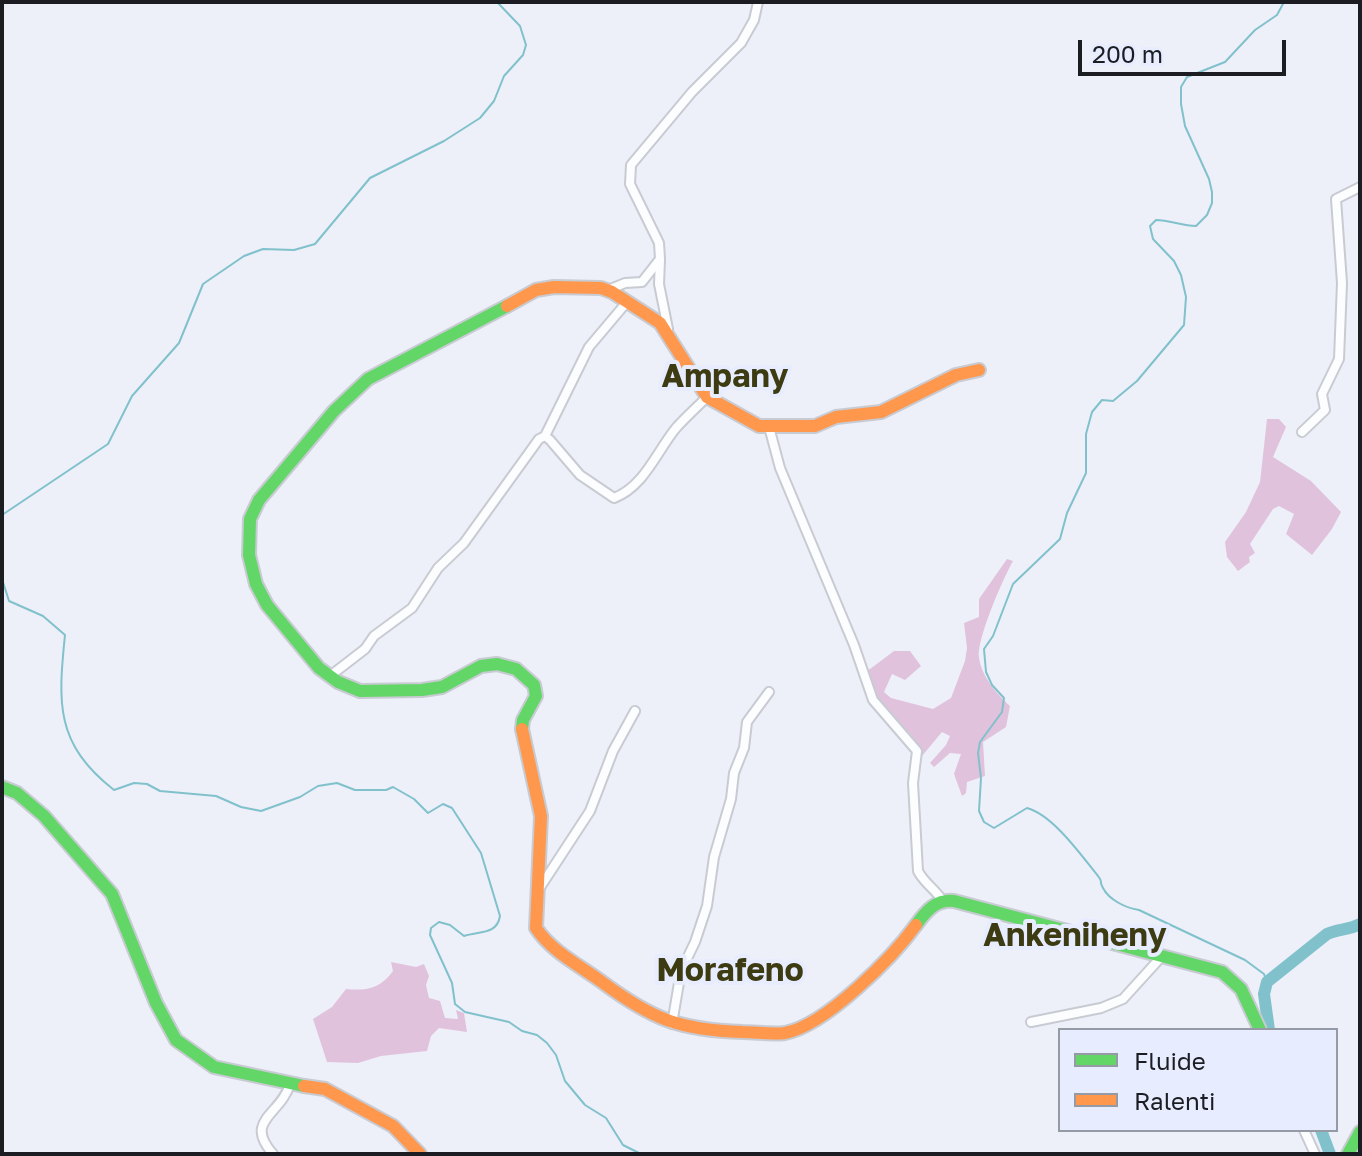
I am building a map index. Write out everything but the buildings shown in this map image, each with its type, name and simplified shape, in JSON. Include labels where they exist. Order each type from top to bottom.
[{"type":"street","points":[[669,336],[659,284],[659,243],[630,184],[631,165],[692,92],[741,43],[754,20],[758,2]]},
{"type":"street","points":[[1302,432],[1325,410],[1322,394],[1339,359],[1342,283],[1336,199],[1360,187]]},
{"type":"street","points":[[608,290],[625,283],[642,282],[660,259]]},
{"type":"street","points":[[979,370],[956,375],[881,412],[836,417],[815,426],[759,426],[707,397],[660,323],[608,290],[554,287],[536,290],[368,379],[334,411],[259,500],[250,519],[249,555],[256,584],[267,605],[319,668],[360,691],[442,687],[481,666],[497,664],[516,669],[534,685],[536,696],[523,720],[522,736],[541,816],[536,928],[541,938],[639,1009],[672,1024],[753,1032],[795,1031],[819,1019],[845,997],[904,941],[930,907],[942,900],[963,902],[1163,955],[1235,978],[1259,1028]]},
{"type":"street","points":[[330,676],[365,649],[374,636],[412,608],[438,568],[464,543],[539,439],[545,436],[589,347],[604,333],[627,302]]},
{"type":"street","points":[[545,436],[580,475],[614,498],[646,472],[676,428],[707,397]]},
{"type":"street","points":[[769,427],[780,468],[854,645],[873,700],[917,751],[913,783],[918,871],[922,881],[935,889],[942,900]]},
{"type":"street","points":[[672,1024],[681,971],[707,906],[714,857],[731,799],[734,773],[744,748],[747,722],[769,692]]},
{"type":"street","points":[[536,894],[590,811],[613,751],[635,711]]},
{"type":"street","points":[[2,787],[17,793],[44,816],[112,894],[156,1003],[176,1040],[214,1067],[325,1089],[393,1126],[420,1154]]},
{"type":"street","points":[[1031,1022],[1101,1008],[1123,999],[1163,955]]},
{"type":"street","points":[[273,1154],[263,1143],[260,1131],[264,1121],[287,1094],[290,1084]]},
{"type":"street","points":[[1305,1132],[1315,1154]]},
{"type":"street","points":[[1348,1154],[1360,1132]]},
{"type":"shaded area","points":[[1267,419],[1279,419],[1286,427],[1273,457],[1311,481],[1341,512],[1312,555],[1286,534],[1294,514],[1279,506],[1273,509],[1250,544],[1255,553],[1249,557],[1250,562],[1238,571],[1227,557],[1225,542],[1246,512],[1260,482]]},
{"type":"shaded area","points":[[1007,559],[1013,561],[986,624],[979,658],[995,691],[1010,706],[1006,727],[983,742],[985,776],[967,782],[966,793],[962,796],[954,774],[961,754],[950,753],[934,767],[930,763],[950,736],[942,732],[922,756],[913,737],[883,708],[866,672],[894,651],[910,651],[921,666],[905,680],[892,674],[884,692],[891,698],[933,709],[951,698],[965,661],[964,623],[979,617],[979,599]]},
{"type":"shaded area","points":[[391,962],[416,967],[424,964],[429,976],[426,985],[429,998],[440,1001],[445,1018],[458,1019],[456,1010],[464,1013],[467,1032],[439,1028],[431,1036],[427,1051],[381,1056],[358,1063],[327,1062],[313,1019],[332,1007],[346,989],[366,989],[383,982],[393,971]]},
{"type":"waterway","points":[[2,515],[108,444],[132,396],[179,343],[203,284],[244,256],[263,249],[294,250],[315,244],[370,178],[444,141],[480,118],[494,101],[504,76],[523,55],[526,45],[520,26],[497,2]]},
{"type":"waterway","points":[[1267,982],[1264,974],[1245,960],[1114,900],[1066,837],[1037,812],[1027,808],[994,828],[984,822],[979,811],[981,778],[978,753],[980,742],[1002,712],[1004,698],[992,685],[986,672],[984,649],[993,636],[1013,584],[1060,539],[1067,513],[1086,473],[1086,434],[1092,412],[1102,400],[1113,401],[1137,381],[1184,325],[1186,297],[1181,275],[1174,261],[1153,239],[1150,226],[1156,220],[1196,226],[1207,215],[1212,203],[1209,179],[1185,126],[1181,87],[1187,77],[1225,62],[1255,30],[1277,15],[1284,2]]},
{"type":"waterway","points":[[2,579],[9,601],[43,616],[65,635],[61,681],[65,721],[80,756],[114,790],[134,783],[147,784],[160,791],[216,796],[241,807],[261,811],[300,797],[318,786],[337,783],[355,790],[386,790],[393,787],[414,799],[428,813],[443,804],[452,808],[481,853],[500,916],[491,929],[464,936],[450,925],[439,922],[431,928],[430,935],[452,983],[455,1004],[465,1012],[509,1022],[547,1043],[556,1055],[565,1081],[585,1105],[606,1118],[623,1145],[641,1154]]},
{"type":"waterway","points":[[1269,1028],[1264,994],[1267,982],[1327,934],[1360,924]]},
{"type":"waterway","points":[[1322,1132],[1330,1154]]},
{"type":"traffic: fast","points":[[507,306],[368,379],[334,411],[259,500],[250,519],[249,555],[256,584],[267,605],[319,668],[338,682],[360,691],[422,690],[442,687],[481,666],[497,664],[516,669],[534,685],[536,696],[523,720],[522,729]]},
{"type":"traffic: fast","points":[[2,787],[17,793],[44,816],[112,894],[156,1003],[176,1040],[214,1067],[304,1086]]},
{"type":"traffic: fast","points":[[916,925],[937,904],[954,901],[1222,972],[1241,989],[1259,1028]]},
{"type":"traffic: fast","points":[[1348,1154],[1360,1132]]},
{"type":"traffic: slow","points":[[507,306],[536,290],[554,287],[601,288],[612,292],[660,323],[707,397],[759,426],[815,426],[836,417],[881,412],[956,375],[979,370]]},
{"type":"traffic: slow","points":[[522,729],[541,816],[536,928],[566,958],[652,1014],[701,1029],[785,1033],[801,1027],[838,1004],[875,972],[916,925]]},
{"type":"traffic: slow","points":[[304,1086],[325,1089],[393,1126],[420,1154]]},
{"type":"district","name":"Ampany","points":[[725,377]]},
{"type":"district","name":"Ankeniheny","points":[[1075,936]]},
{"type":"district","name":"Morafeno","points":[[730,971]]}]
